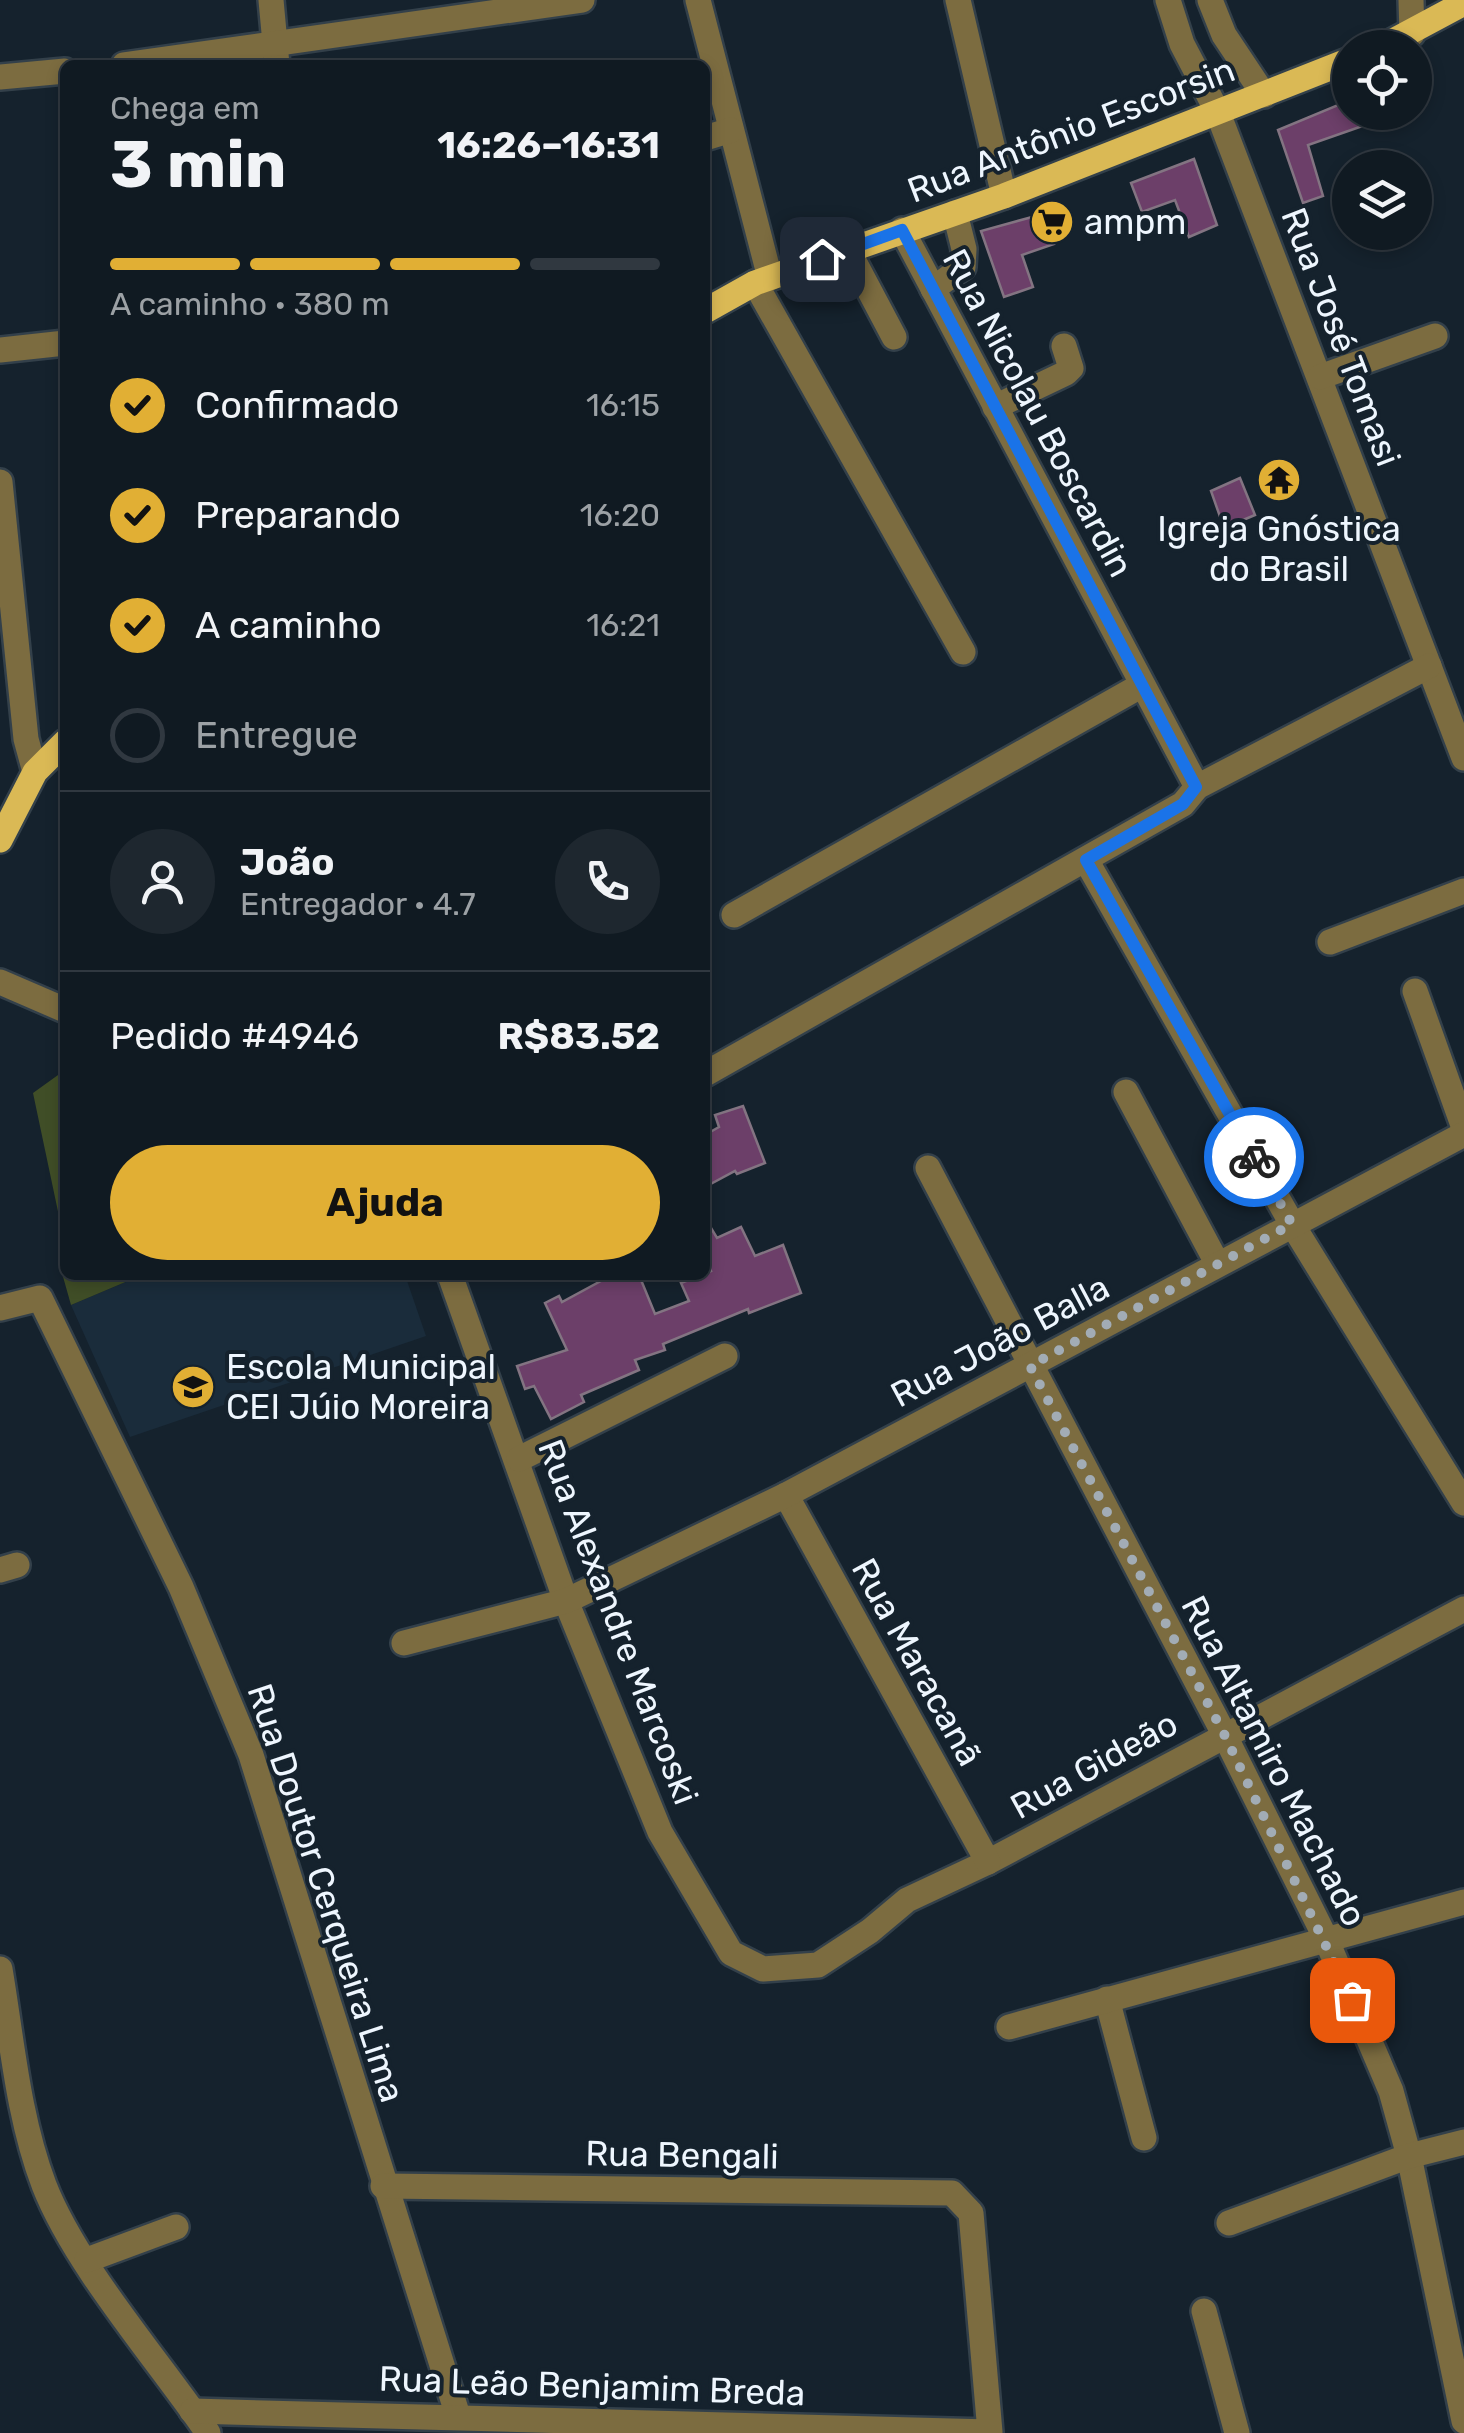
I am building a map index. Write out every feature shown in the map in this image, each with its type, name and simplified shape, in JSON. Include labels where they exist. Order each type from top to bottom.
[{"type":"main road","points":[[1419,30],[1464,3]]},
{"type":"main road","name":"Rua Antônio Escorsin","points":[[710,308],[763,281],[1004,196],[1332,67]]},
{"type":"main road","points":[[0,840],[35,772],[60,747]]},
{"type":"street","points":[[271,0],[276,54]]},
{"type":"street","points":[[193,60],[276,54],[582,0]]},
{"type":"street","points":[[698,0],[763,281],[963,652]]},
{"type":"street","points":[[958,0],[1004,196]]},
{"type":"street","name":"Rua José Tomasi","points":[[1168,0],[1182,44],[1218,113],[1464,758]]},
{"type":"street","points":[[1210,0],[1224,35],[1264,94]]},
{"type":"street","points":[[1411,0],[1412,30]]},
{"type":"street","points":[[0,77],[60,71]]},
{"type":"street","points":[[710,136],[731,130]]},
{"type":"street","points":[[932,289],[962,267],[964,248],[955,213]]},
{"type":"street","name":"Rua Nicolau Boscardin","points":[[902,230],[1196,787]]},
{"type":"street","points":[[848,250],[894,337]]},
{"type":"street","points":[[1320,377],[1435,336]]},
{"type":"street","points":[[0,350],[60,344]]},
{"type":"street","points":[[995,406],[1066,374],[1070,368],[1064,346]]},
{"type":"street","points":[[0,482],[26,739],[35,772]]},
{"type":"street","points":[[710,1071],[1183,804],[1196,787],[1429,666]]},
{"type":"street","points":[[734,915],[1142,685]]},
{"type":"street","points":[[1086,860],[1292,1224],[1464,1502]]},
{"type":"street","points":[[1330,942],[1464,891]]},
{"type":"street","points":[[0,982],[60,1008]]},
{"type":"street","points":[[1415,991],[1464,1131]]},
{"type":"street","points":[[1126,1092],[1217,1263]]},
{"type":"street","name":"Rua João Balla","points":[[404,1643],[566,1601],[786,1495],[1464,1131]]},
{"type":"street","name":"Rua Altamiro Machado","points":[[928,1168],[1224,1734],[1326,1940],[1391,2091],[1409,2156],[1464,2422]]},
{"type":"street","name":"Rua Alexandre Marcoski","points":[[452,1280],[519,1459],[566,1601],[660,1832],[730,1953],[762,1969],[818,1964]]},
{"type":"street","name":"Rua Doutor Cerqueira Lima","points":[[0,1308],[40,1298],[181,1586],[251,1755],[382,2186],[458,2416]]},
{"type":"street","points":[[519,1459],[726,1356]]},
{"type":"street","name":"Rua Maracanã","points":[[786,1495],[988,1862]]},
{"type":"street","name":"Rua Gideão","points":[[818,1964],[906,1900],[988,1862],[1464,1609]]},
{"type":"street","points":[[1008,2026],[1464,1902]]},
{"type":"street","points":[[0,1969],[26,2122],[45,2186],[87,2260],[199,2426]]},
{"type":"street","points":[[1107,2000],[1144,2138]]},
{"type":"street","points":[[0,2128],[26,2122]]},
{"type":"street","points":[[1229,2223],[1409,2156],[1464,2142]]},
{"type":"street","name":"Rua Bengali","points":[[382,2186],[952,2193],[971,2213],[990,2432]]},
{"type":"street","points":[[87,2260],[176,2227]]},
{"type":"street","points":[[1204,2311],[1236,2433]]},
{"type":"street","name":"Rua Leão Benjamim Breda","points":[[199,2426],[458,2416],[990,2432]]},
{"type":"shaded area","name":"Escola Municipal CEI Júio Moreira","points":[[130,1280],[407,1280],[426,1336],[130,1437],[71,1305]]},
{"type":"green space","points":[[60,1074],[60,1221],[33,1093]]},
{"type":"green space","points":[[64,1280],[130,1280],[71,1305]]},
{"type":"building","points":[[1332,108],[1332,130],[1351,130],[1308,145],[1323,196],[1303,203],[1278,130]]},
{"type":"building","points":[[1194,159],[1217,225],[1189,237],[1175,200],[1142,212],[1131,183]]},
{"type":"building","points":[[1043,214],[1054,244],[1022,255],[1033,287],[1004,297],[981,231]]},
{"type":"building","points":[[1240,478],[1255,515],[1224,528],[1211,491]]},
{"type":"building","points":[[743,1106],[765,1163],[737,1174],[735,1171],[710,1184],[710,1132],[719,1127],[715,1115]]},
{"type":"building","points":[[710,1226],[717,1238],[741,1227],[755,1256],[783,1245],[801,1293],[749,1313],[748,1309],[663,1344],[665,1350],[635,1360],[639,1370],[581,1395],[584,1402],[551,1419],[534,1386],[525,1389],[517,1366],[567,1350],[545,1303],[559,1296],[562,1302],[603,1280],[641,1280],[655,1314],[689,1301],[681,1283],[710,1280]]},
{"type":"way so far","points":[[1254,1157],[1292,1224],[1030,1366],[1224,1734],[1352,2000]]},
{"type":"place","name":"ampm","points":[[1052,222]]},
{"type":"place","name":"Igreja Gnóstica do Brasil","points":[[1279,480]]},
{"type":"place","name":"Escola Municipal CEI Júio Moreira","points":[[193,1387]]},
{"type":"route","points":[[822,259],[902,230],[1196,787],[1183,804],[1086,860],[1254,1157]]}]
